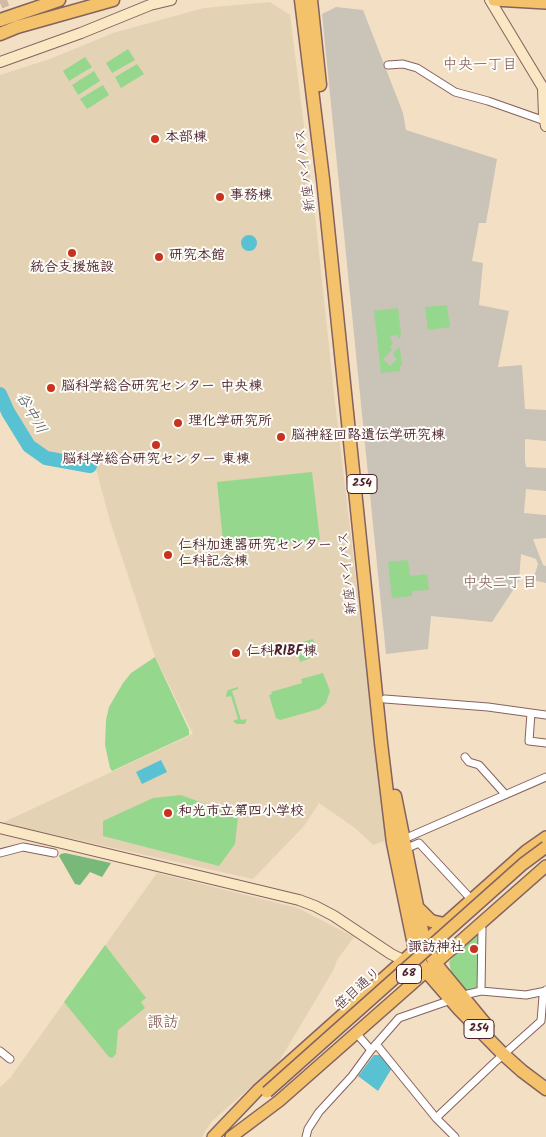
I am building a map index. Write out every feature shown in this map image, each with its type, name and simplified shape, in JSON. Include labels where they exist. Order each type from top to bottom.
[{"type":"highway","points":[[0,20],[59,0]]},
{"type":"highway","points":[[0,34],[17,27],[113,0]]},
{"type":"highway","name":"新座バイパス","points":[[301,0],[323,179],[393,843],[427,965],[522,1071],[546,1089]]},
{"type":"highway","name":"新座バイパス","points":[[311,0],[395,794],[418,908],[420,945]]},
{"type":"highway","points":[[418,908],[431,921],[444,924]]},
{"type":"highway","name":"新座バイパス","points":[[506,1052],[546,1080]]},
{"type":"main road","points":[[494,0],[546,3]]},
{"type":"main road","points":[[215,1137],[258,1090],[471,899],[526,851],[546,837]]},
{"type":"main road","name":"笹目通り","points":[[231,1137],[271,1094],[508,877],[546,847]]},
{"type":"main road","name":"笹目通り","points":[[215,1137],[271,1094],[512,883],[546,856]]},
{"type":"main road","points":[[231,1137],[280,1101],[399,995],[427,965],[479,924],[546,866]]},
{"type":"main road","points":[[383,979],[389,977],[396,981],[400,986],[399,995]]},
{"type":"street","points":[[0,62],[72,37],[150,5],[170,0]]},
{"type":"street","points":[[388,65],[403,64],[417,68],[455,92],[487,101],[545,124],[545,88],[490,0]]},
{"type":"street","points":[[385,699],[488,707],[546,714]]},
{"type":"street","points":[[531,713],[529,741],[546,743]]},
{"type":"street","points":[[465,757],[470,762],[479,765],[505,794]]},
{"type":"street","points":[[405,844],[505,794],[546,777]]},
{"type":"street","points":[[0,828],[299,900],[334,916],[403,960],[427,965]]},
{"type":"street","points":[[405,844],[419,843],[471,899]]},
{"type":"street","points":[[0,853],[23,847],[54,853]]},
{"type":"street","points":[[479,924],[482,929],[481,991]]},
{"type":"street","points":[[306,1137],[308,1129],[319,1112],[352,1076],[399,1018],[481,991],[526,995],[546,991],[541,1020],[436,1118]]},
{"type":"street","points":[[356,1033],[374,1047],[455,1137]]},
{"type":"street","points":[[0,1051],[10,1058]]},
{"type":"shaded area","name":"理化学研究所","points":[[270,2],[290,15],[387,840],[373,845],[355,828],[319,803],[304,826],[253,879],[2,823],[193,734],[154,654],[110,521],[95,465],[49,458],[41,454],[30,443],[21,429],[0,388],[0,75],[50,59],[113,33],[204,8]]},
{"type":"shaded area","points":[[336,7],[363,10],[403,113],[406,130],[497,159],[486,223],[479,223],[472,261],[483,263],[479,305],[509,311],[498,367],[522,365],[525,409],[546,410],[546,441],[525,439],[525,461],[526,467],[546,468],[546,491],[526,489],[524,513],[546,515],[546,538],[533,539],[543,565],[546,566],[546,583],[533,580],[538,564],[536,559],[521,554],[519,581],[492,622],[431,616],[428,649],[386,654],[322,14]]},
{"type":"shaded area","points":[[157,873],[298,908],[354,937],[337,960],[334,969],[278,1063],[211,1122],[202,1137],[0,1137],[0,1087],[10,1078]]},
{"type":"green space","points":[[128,49],[135,60],[112,73],[106,63]]},
{"type":"green space","points":[[85,57],[92,67],[69,81],[63,71]]},
{"type":"green space","points":[[137,64],[144,74],[121,88],[115,77]]},
{"type":"green space","points":[[94,71],[100,81],[78,95],[72,85]]},
{"type":"green space","points":[[103,85],[109,95],[87,109],[80,99]]},
{"type":"green space","points":[[447,305],[450,327],[428,330],[425,307]]},
{"type":"green space","points":[[398,308],[401,335],[400,338],[398,338],[398,335],[390,336],[393,344],[390,347],[392,350],[383,359],[390,366],[397,359],[393,354],[400,348],[402,366],[400,366],[400,371],[381,373],[374,311]]},
{"type":"green space","points":[[312,472],[320,540],[224,550],[217,482]]},
{"type":"green space","points":[[408,560],[410,576],[427,574],[429,590],[412,591],[412,596],[392,598],[388,562]]},
{"type":"green space","points":[[313,639],[319,655],[300,662],[295,644]]},
{"type":"green space","points":[[155,657],[189,730],[189,735],[112,771],[105,745],[106,720],[109,707],[131,673]]},
{"type":"green space","points":[[323,673],[330,691],[326,703],[319,709],[280,720],[276,718],[269,695],[272,694],[271,692],[302,683],[301,679]]},
{"type":"green space","points":[[238,687],[238,689],[232,691],[241,720],[247,719],[245,724],[237,724],[233,721],[238,719],[231,696],[226,697],[228,690]]},
{"type":"green space","points":[[181,795],[238,816],[235,844],[219,866],[103,836],[103,821],[153,798]]},
{"type":"green space","points":[[65,853],[111,863],[102,877],[90,872],[80,885],[75,884],[59,856]]},
{"type":"green space","points":[[476,932],[480,935],[479,989],[465,993],[451,971],[449,962]]},
{"type":"green space","points":[[105,945],[146,998],[141,1002],[145,1008],[118,1030],[116,1054],[112,1058],[109,1057],[64,1002]]},
{"type":"water","points":[[249,235],[257,243],[249,251],[241,243]]},
{"type":"water","points":[[161,760],[167,772],[142,784],[136,772]]},
{"type":"water","points":[[374,1055],[381,1055],[392,1068],[378,1091],[358,1076]]},
{"type":"waterway","name":"谷中川","points":[[0,394],[8,412],[29,446],[46,458],[90,466]]},
{"type":"tunnel","points":[[0,3],[7,0]]},
{"type":"place","name":"本部棟","points":[[155,139]]},
{"type":"place","name":"事務棟","points":[[220,197]]},
{"type":"place","name":"統合支援施設","points":[[72,253]]},
{"type":"place","name":"研究本館","points":[[159,257]]},
{"type":"place","name":"脳科学総合研究センター 中央棟","points":[[51,388]]},
{"type":"place","name":"理化学研究所","points":[[178,423]]},
{"type":"place","name":"脳神経回路遺伝学研究棟","points":[[281,437]]},
{"type":"place","name":"脳科学総合研究センター 東棟","points":[[156,445]]},
{"type":"place","name":"仁科加速器研究センター 仁科記念棟","points":[[168,555]]},
{"type":"place","name":"仁科RIBF棟","points":[[236,653]]},
{"type":"place","name":"和光市立第四小学校","points":[[168,813]]},
{"type":"place","name":"諏訪神社","points":[[474,949]]},
{"type":"district","name":"中央一丁目","points":[[480,66]]},
{"type":"district","name":"中央二丁目","points":[[500,584]]},
{"type":"district","name":"諏訪","points":[[163,1024]]}]
